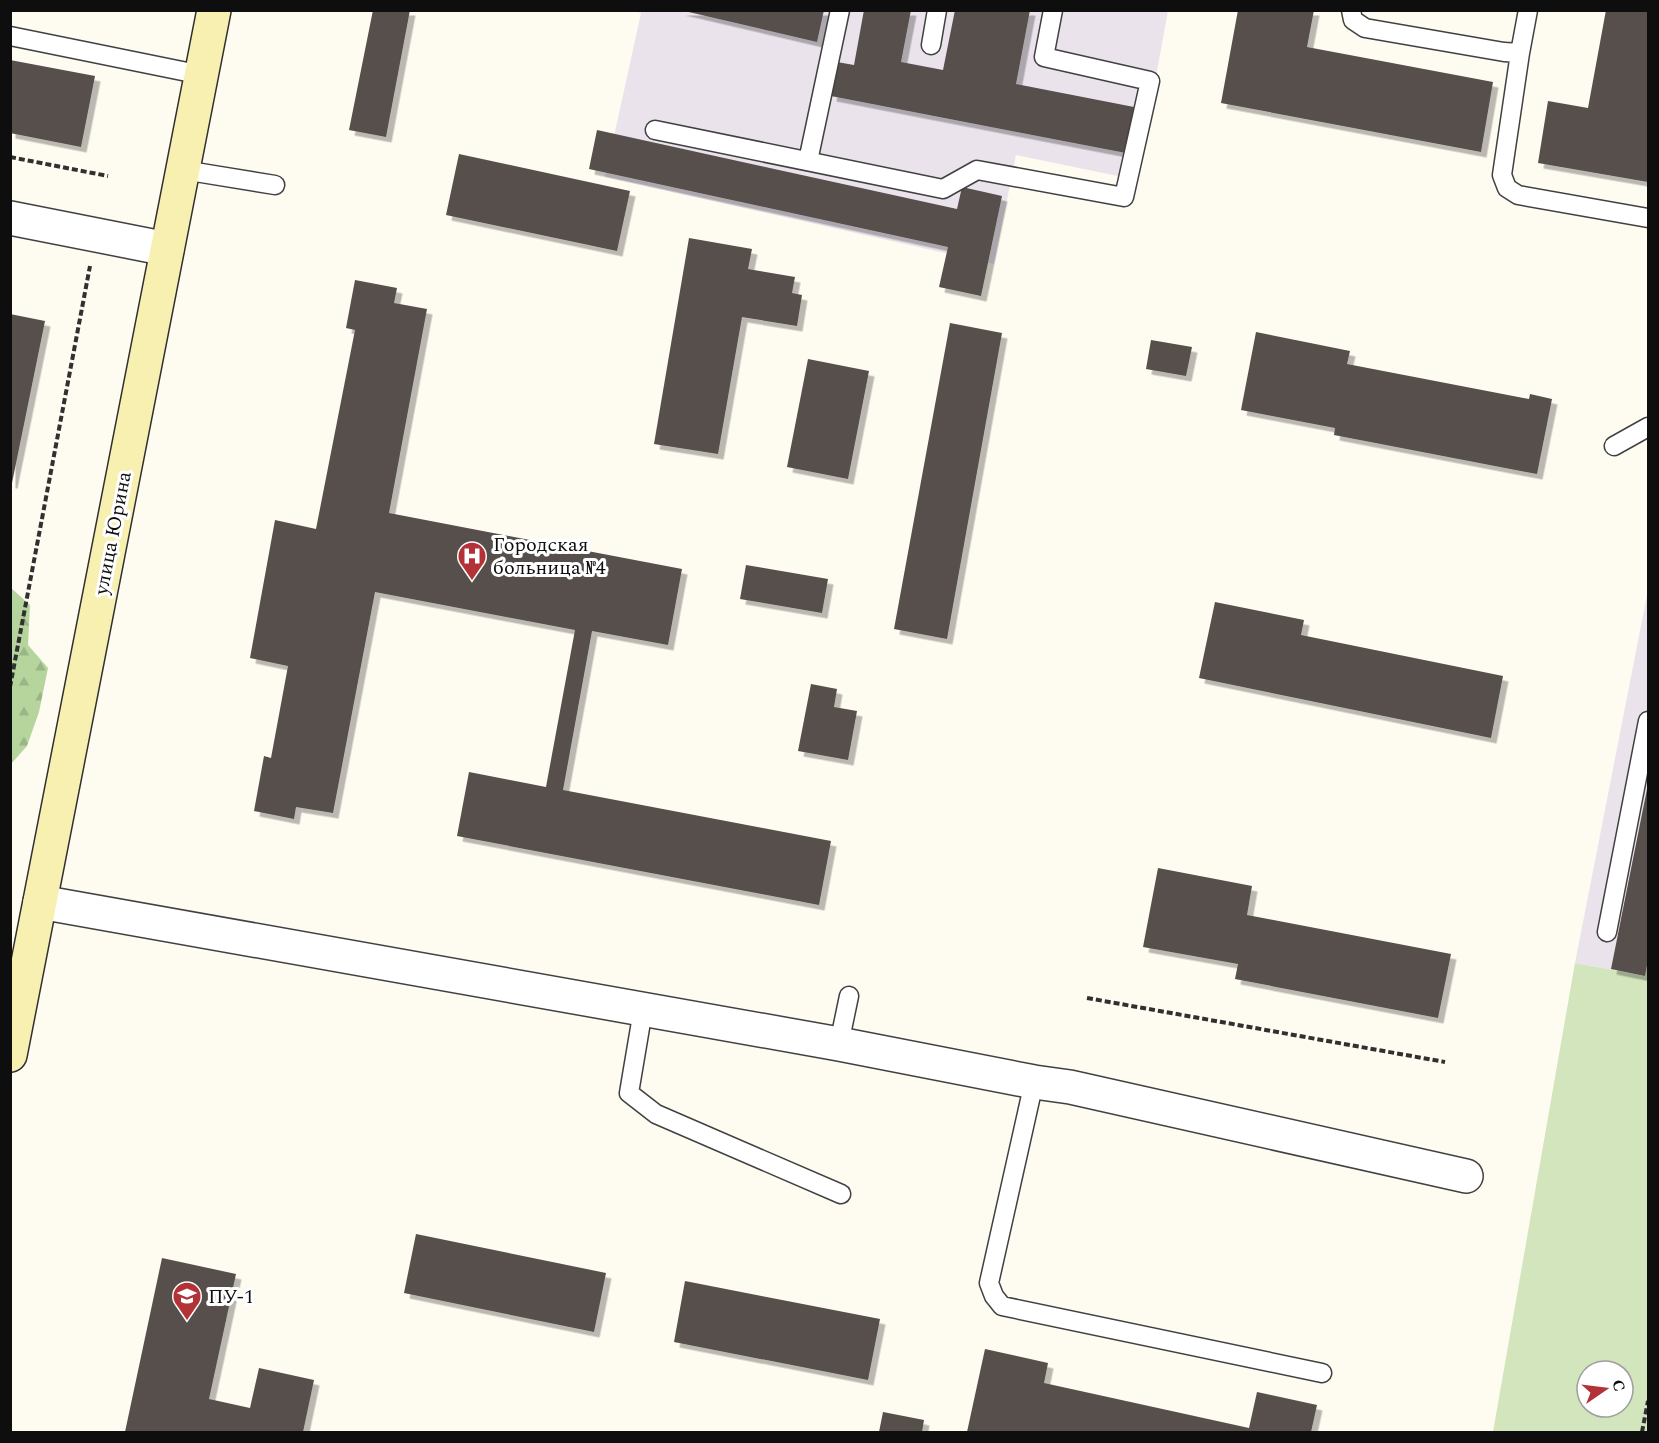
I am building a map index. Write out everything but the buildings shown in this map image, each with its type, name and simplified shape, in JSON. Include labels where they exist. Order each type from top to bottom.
[{"type":"main road","name":"улица Юрина","points":[[10,1055],[214,10]]},
{"type":"street","points":[[10,218],[167,249]]},
{"type":"street","points":[[40,902],[839,1044],[1070,1088],[1466,1176]]},
{"type":"lane","points":[[808,161],[840,10]]},
{"type":"lane","points":[[931,45],[937,10]]},
{"type":"lane","points":[[655,129],[943,189],[977,170],[1124,197],[1150,81],[1044,57],[1053,10]]},
{"type":"lane","points":[[1351,10],[1353,20],[1365,28],[1520,53]]},
{"type":"lane","points":[[1528,10],[1502,175],[1507,188],[1518,195],[1648,218]]},
{"type":"lane","points":[[10,36],[202,75]]},
{"type":"lane","points":[[183,170],[275,185]]},
{"type":"lane","points":[[1614,446],[1648,427]]},
{"type":"lane","points":[[1606,932],[1648,721]]},
{"type":"lane","points":[[839,1044],[849,996]]},
{"type":"lane","points":[[644,1010],[629,1093],[657,1114],[841,1194]]},
{"type":"lane","points":[[1034,1082],[989,1283],[994,1296],[1002,1306],[1322,1373]]},
{"type":"path","points":[[10,157],[108,176]]},
{"type":"path","points":[[10,687],[96,235]]},
{"type":"path","points":[[1087,998],[1444,1062]]},
{"type":"path","points":[[1642,1432],[1648,1401]]},
{"type":"shaded area","points":[[633,11],[1168,11],[1137,180],[1016,155],[994,264],[605,177],[641,13]]},
{"type":"shaded area","points":[[1648,590],[1648,960],[1645,976],[1575,963]]},
{"type":"green space","points":[[11,588],[30,605],[28,645],[48,668],[39,712],[27,746],[11,764]]},
{"type":"green space","points":[[1648,960],[1648,1432],[1493,1432],[1575,963],[1645,976]]},
{"type":"place","name":"Городская больница №4","points":[[472,582]]},
{"type":"place","name":"ПУ-1","points":[[187,1322]]}]
